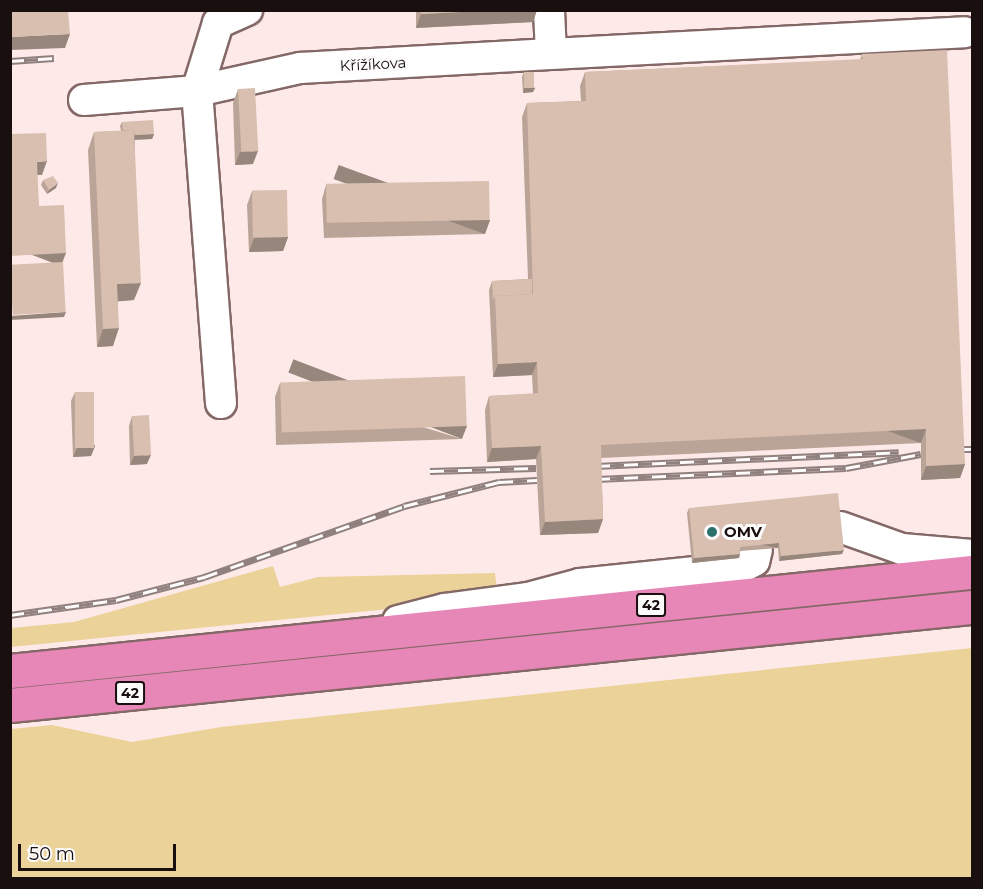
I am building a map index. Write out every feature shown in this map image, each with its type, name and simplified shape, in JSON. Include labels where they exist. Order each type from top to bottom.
[{"type":"highway","name":"42","points":[[10,671],[972,572]]},
{"type":"highway","name":"42","points":[[10,705],[972,607]]},
{"type":"lane","points":[[221,402],[197,91],[218,23],[247,10]]},
{"type":"lane","points":[[549,10],[551,54]]},
{"type":"lane","name":"Křížíkova","points":[[84,100],[197,91],[300,68],[963,32]]},
{"type":"lane","points":[[840,527],[902,549],[972,555]]},
{"type":"lane","points":[[330,638],[444,609],[508,602],[580,584],[743,567],[754,561],[757,550]]},
{"type":"lane","points":[[137,658],[140,692]]},
{"type":"shaded area","points":[[273,566],[280,587],[318,577],[495,573],[498,598],[11,647],[11,628],[74,622]]},
{"type":"shaded area","points":[[972,648],[972,878],[11,878],[11,729],[52,725],[132,742],[221,727]]},
{"type":"building","points":[[10,10],[68,10],[70,34],[10,37]]},
{"type":"building","points":[[421,10],[501,10],[421,14]]},
{"type":"building","points":[[947,50],[965,464],[926,466],[926,429],[601,445],[603,519],[545,522],[541,446],[492,448],[489,396],[538,393],[537,362],[498,364],[495,296],[533,294],[527,103],[586,101],[585,72],[863,59],[862,54]]},
{"type":"building","points":[[524,72],[534,72],[534,88],[524,88]]},
{"type":"building","points":[[255,88],[258,151],[241,152],[238,89]]},
{"type":"building","points":[[153,120],[154,134],[135,135],[134,130],[123,130],[122,122]]},
{"type":"building","points":[[134,130],[141,283],[117,284],[119,328],[103,329],[94,132]]},
{"type":"building","points":[[46,133],[47,161],[37,162],[39,206],[64,205],[66,253],[10,256],[10,134]]},
{"type":"building","points":[[53,176],[58,183],[49,190],[43,180]]},
{"type":"building","points":[[489,181],[490,220],[327,223],[326,184]]},
{"type":"building","points":[[287,190],[288,237],[253,238],[252,191]]},
{"type":"building","points":[[63,262],[66,312],[13,315],[10,265]]},
{"type":"building","points":[[532,279],[532,294],[495,296],[493,300],[492,281]]},
{"type":"building","points":[[465,376],[467,426],[282,432],[280,382]]},
{"type":"building","points":[[75,392],[94,392],[94,448],[75,448]]},
{"type":"building","points":[[149,415],[151,455],[134,456],[132,416]]},
{"type":"building","points":[[838,493],[844,550],[781,556],[779,543],[740,547],[740,554],[694,558],[689,508]]},
{"type":"railway","points":[[10,61],[54,58]]},
{"type":"railway","points":[[959,449],[972,449]]},
{"type":"railway","points":[[596,466],[899,452]]},
{"type":"railway","points":[[596,479],[846,468],[921,454]]},
{"type":"railway","points":[[430,471],[536,468]]},
{"type":"railway","points":[[10,615],[116,600],[204,577],[404,506],[499,482],[537,480]]},
{"type":"place","name":"OMV","points":[[712,532]]}]
